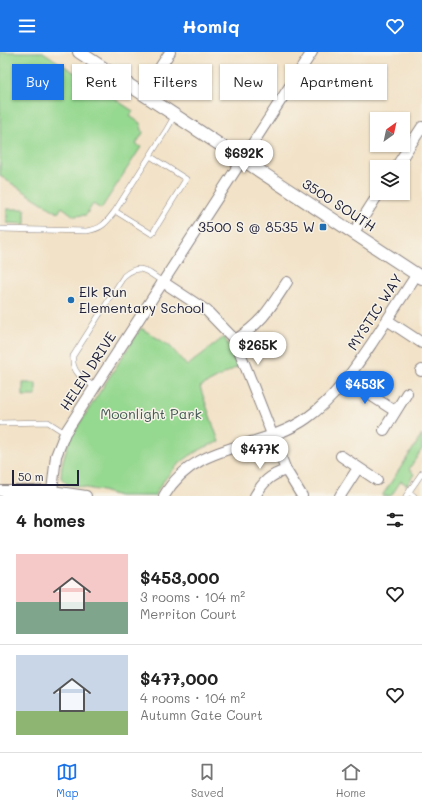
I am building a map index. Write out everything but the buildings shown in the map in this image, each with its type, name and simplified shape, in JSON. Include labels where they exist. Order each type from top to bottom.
[{"type":"street","name":"3500 SOUTH","points":[[79,52],[139,91]]},
{"type":"street","points":[[162,64],[170,52]]},
{"type":"street","name":"HELEN DRIVE","points":[[52,491],[56,456],[65,433],[312,52]]},
{"type":"street","name":"3500 SOUTH","points":[[153,100],[419,276]]},
{"type":"street","points":[[401,160],[422,127]]},
{"type":"street","points":[[354,232],[375,200]]},
{"type":"street","name":"MYSTIC WAY","points":[[164,496],[170,486],[195,463],[224,449],[272,436],[307,419],[326,403],[347,380],[387,320],[419,276]]},
{"type":"street","points":[[163,282],[207,311],[235,340],[286,470],[302,496]]},
{"type":"street","points":[[235,340],[252,329],[264,317],[287,282]]},
{"type":"street","points":[[387,320],[422,343]]},
{"type":"street","points":[[347,380],[395,411]]},
{"type":"street","points":[[384,430],[407,393]]},
{"type":"street","points":[[341,456],[377,480]]},
{"type":"street","points":[[340,496],[358,468]]},
{"type":"street","points":[[254,496],[265,481],[273,474],[286,470]]},
{"type":"street","points":[[0,491],[52,491],[86,496]]},
{"type":"lane","points":[[0,229],[86,232],[98,230],[105,225],[115,211],[176,114]]},
{"type":"lane","points":[[115,211],[152,234],[156,228],[186,179],[150,156]]},
{"type":"lane","points":[[95,387],[77,374],[72,363],[72,356],[124,276],[132,269],[140,268],[163,282]]},
{"type":"lane","points":[[0,423],[48,422],[65,433]]},
{"type":"lane","points":[[414,496],[408,494],[422,473]]},
{"type":"green space","points":[[0,52],[43,52],[61,64],[12,64],[12,100],[64,100],[64,66],[72,71],[72,100],[116,100],[133,111],[130,116],[140,123],[143,133],[136,144],[141,147],[101,209],[93,204],[86,215],[74,216],[62,207],[58,213],[0,176]]},
{"type":"green space","points":[[7,209],[25,209],[25,224],[7,223]]},
{"type":"green space","name":"Moonlight Park","points":[[141,328],[170,346],[187,366],[224,337],[239,366],[200,387],[219,442],[199,450],[181,462],[166,477],[154,496],[119,496],[67,484],[61,478],[61,472],[64,456],[72,435]]},
{"type":"green space","points":[[23,383],[36,383],[36,396],[23,396]]},
{"type":"green space","points":[[422,435],[422,449],[409,469],[414,474],[407,485],[401,481],[391,496],[382,496]]},
{"type":"place","name":"3500 S @ 8535 W","points":[[323,227]]},
{"type":"place","name":"Elk Run Elementary School","points":[[71,300]]}]
